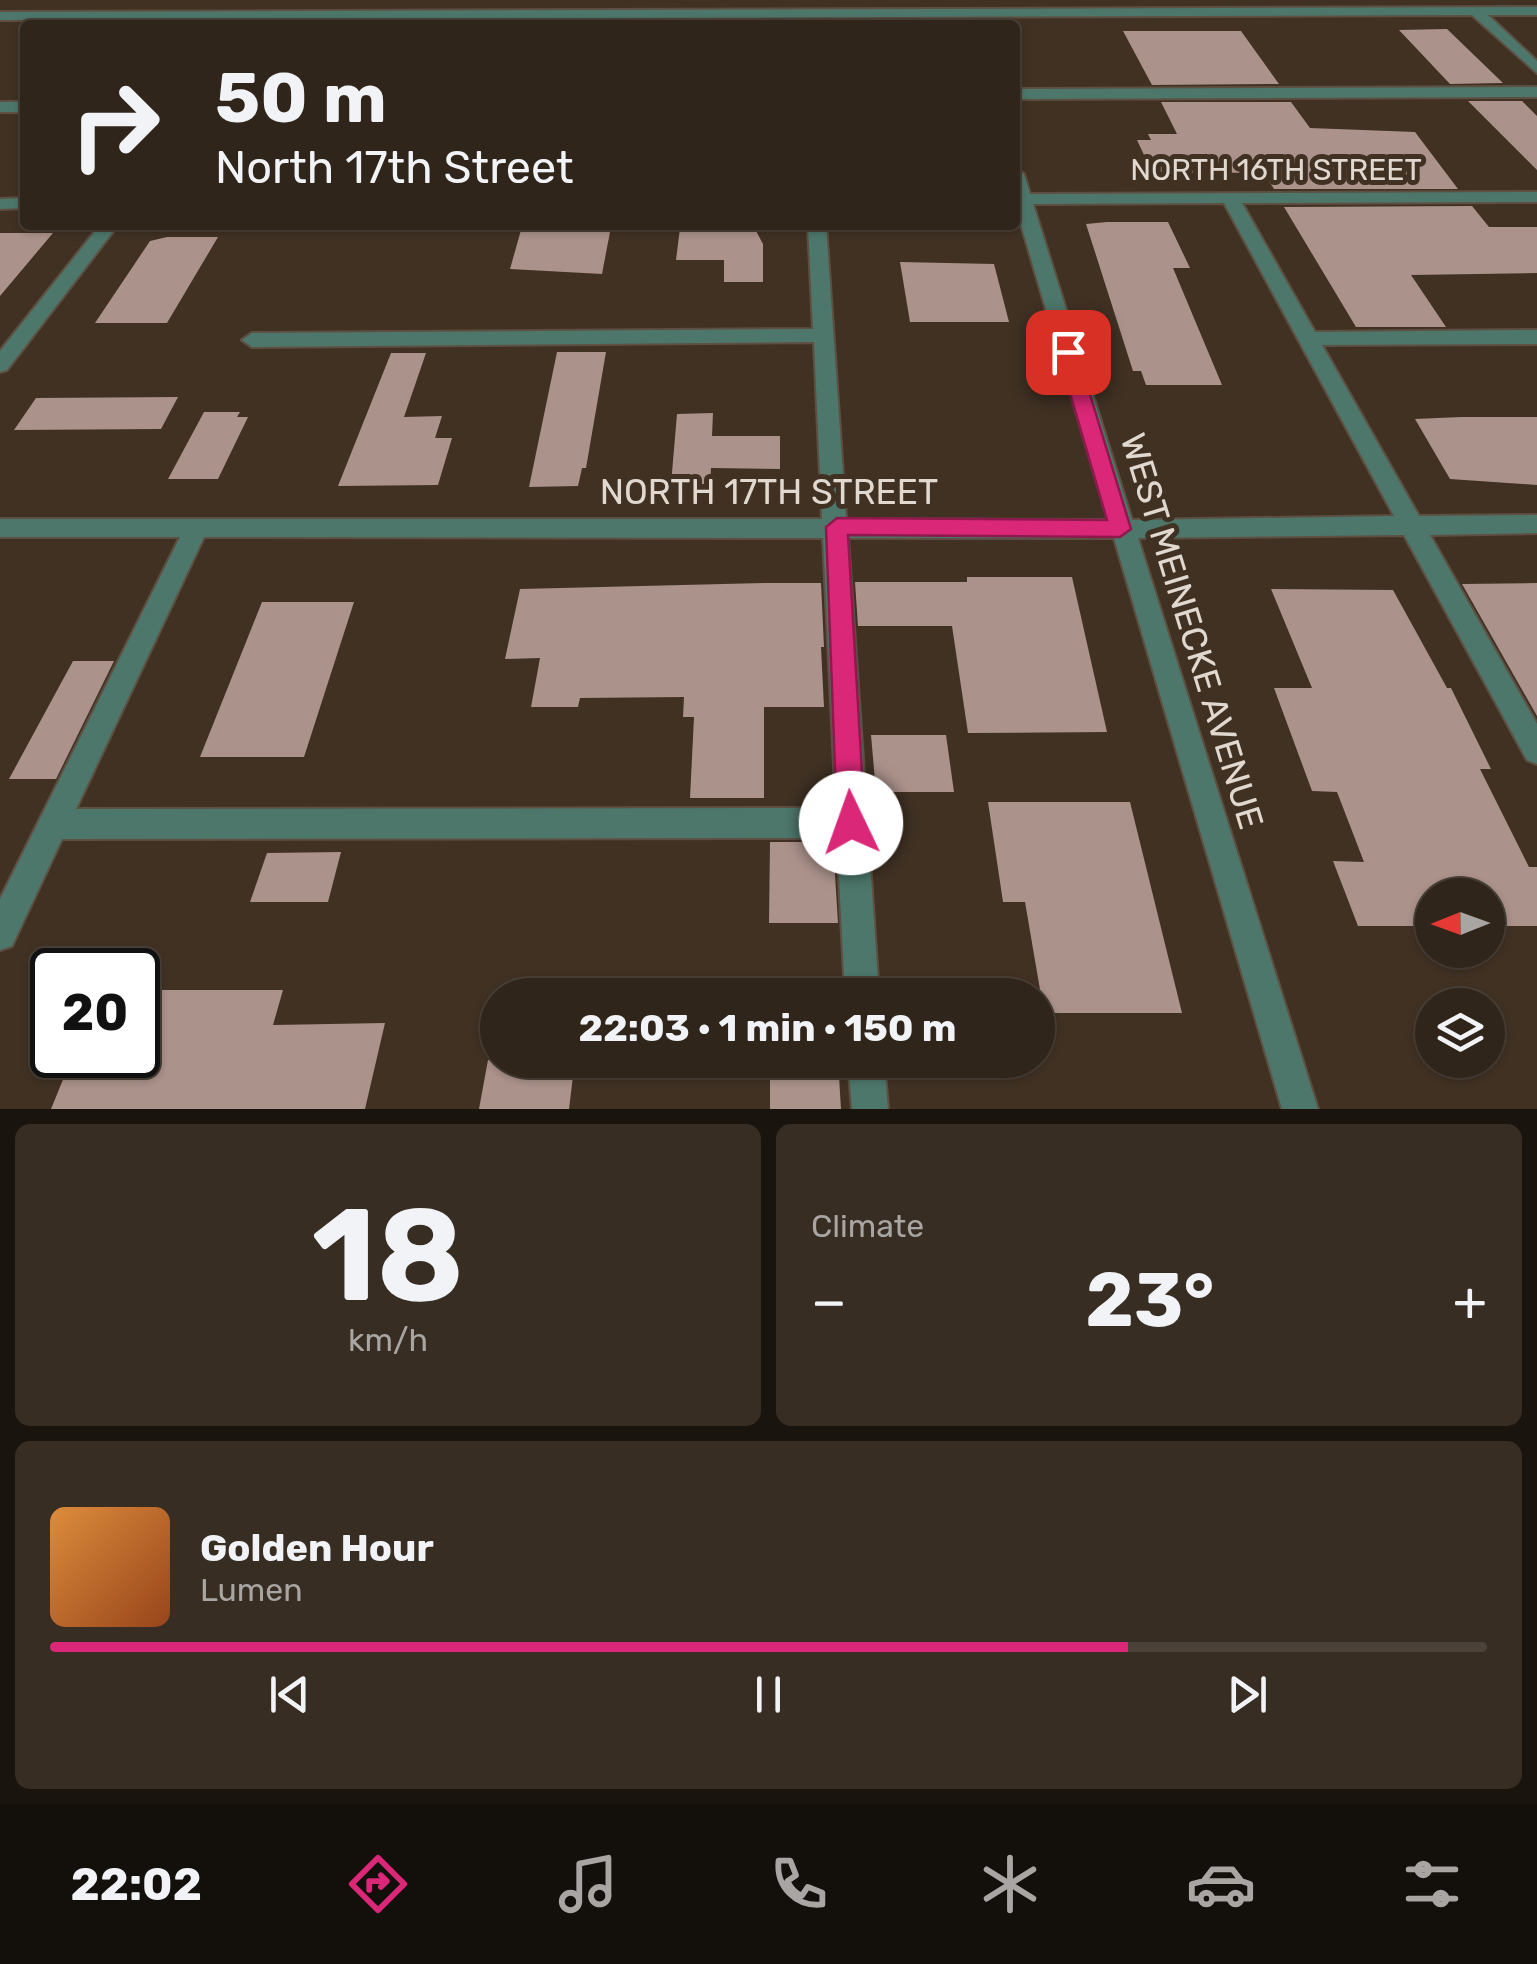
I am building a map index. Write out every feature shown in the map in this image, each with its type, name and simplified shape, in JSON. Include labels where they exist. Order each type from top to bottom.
[{"type":"street","points":[[265,20],[280,0]]},
{"type":"street","points":[[0,16],[265,20],[828,7],[968,19],[1537,11]]},
{"type":"street","points":[[1474,12],[1537,70]]},
{"type":"street","points":[[1020,94],[1537,92]]},
{"type":"street","name":"NORTH 16TH STREET","points":[[1020,191],[1230,198],[1537,197]]},
{"type":"street","name":"WEST MEINECKE AVENUE","points":[[1020,198],[1300,1109]]},
{"type":"street","points":[[1230,198],[1537,751]]},
{"type":"street","points":[[0,365],[105,230]]},
{"type":"street","points":[[817,230],[861,978]]},
{"type":"street","points":[[252,340],[822,335]]},
{"type":"street","points":[[1308,339],[1537,338]]},
{"type":"street","name":"NORTH 17TH STREET","points":[[0,528],[1120,529],[1537,524]]},
{"type":"street","points":[[0,934],[198,527]]},
{"type":"street","points":[[54,824],[851,823]]},
{"type":"street","points":[[867,1078],[870,1109]]},
{"type":"building","points":[[1447,29],[1503,83],[1450,84],[1399,30]]},
{"type":"building","points":[[1123,31],[1241,31],[1279,84],[1152,85]]},
{"type":"building","points":[[1468,101],[1522,101],[1537,116],[1537,170]]},
{"type":"building","points":[[1161,102],[1291,102],[1310,128],[1415,132],[1458,189],[1274,189],[1264,173],[1152,172],[1137,140],[1151,140],[1148,134],[1177,134]]},
{"type":"building","points":[[1472,206],[1489,227],[1537,227],[1537,273],[1411,275],[1446,327],[1356,327],[1284,207]]},
{"type":"building","points":[[1168,222],[1190,268],[1173,268],[1222,385],[1146,385],[1141,371],[1133,371],[1086,224]]},
{"type":"building","points":[[521,230],[610,232],[602,274],[510,269]]},
{"type":"building","points":[[680,230],[756,230],[763,244],[763,282],[724,282],[724,260],[676,260]]},
{"type":"building","points":[[0,233],[53,233],[0,296]]},
{"type":"building","points":[[218,237],[167,323],[95,323],[150,241]]},
{"type":"building","points":[[900,262],[994,264],[1009,322],[910,322]]},
{"type":"building","points":[[557,352],[606,352],[586,468],[582,468],[578,486],[529,487]]},
{"type":"building","points":[[391,353],[426,353],[404,417],[442,416],[435,438],[452,438],[438,485],[338,486]]},
{"type":"building","points":[[178,397],[161,429],[14,430],[36,398]]},
{"type":"building","points":[[204,412],[240,412],[237,417],[248,417],[218,479],[168,479]]},
{"type":"building","points":[[713,413],[712,436],[780,436],[780,469],[711,468],[710,484],[671,484],[677,414]]},
{"type":"building","points":[[1537,417],[1537,485],[1450,479],[1415,419]]},
{"type":"building","points":[[967,577],[1072,577],[1107,732],[968,733],[952,626],[858,626],[855,582],[967,582]]},
{"type":"building","points":[[821,583],[824,707],[764,707],[764,798],[690,798],[694,717],[683,717],[684,697],[580,698],[578,707],[531,707],[540,658],[505,659],[520,589]]},
{"type":"building","points":[[1537,583],[1537,716],[1462,584]]},
{"type":"building","points":[[1271,589],[1393,590],[1447,688],[1451,688],[1491,769],[1480,769],[1529,867],[1537,867],[1537,926],[1505,926],[1505,878],[1415,878],[1415,926],[1358,926],[1333,861],[1364,862],[1337,792],[1312,791],[1274,688],[1312,688]]},
{"type":"building","points":[[262,602],[354,602],[304,757],[200,757]]},
{"type":"building","points":[[73,661],[114,661],[56,779],[9,779]]},
{"type":"building","points":[[871,735],[946,735],[954,792],[876,792]]},
{"type":"building","points":[[988,802],[1130,802],[1182,1013],[1055,1013],[1055,978],[1038,978],[1025,902],[1003,902]]},
{"type":"building","points":[[770,842],[833,842],[838,923],[769,923]]},
{"type":"building","points":[[341,852],[328,902],[250,902],[267,853]]},
{"type":"building","points":[[160,990],[283,990],[273,1025],[385,1023],[365,1109],[51,1109],[64,1078],[160,1078]]},
{"type":"building","points":[[485,1078],[573,1078],[569,1109],[479,1109]]},
{"type":"building","points":[[770,1078],[839,1078],[841,1109],[770,1109]]},
{"type":"route","points":[[851,823],[837,527],[1120,529],[1068,352]]}]
